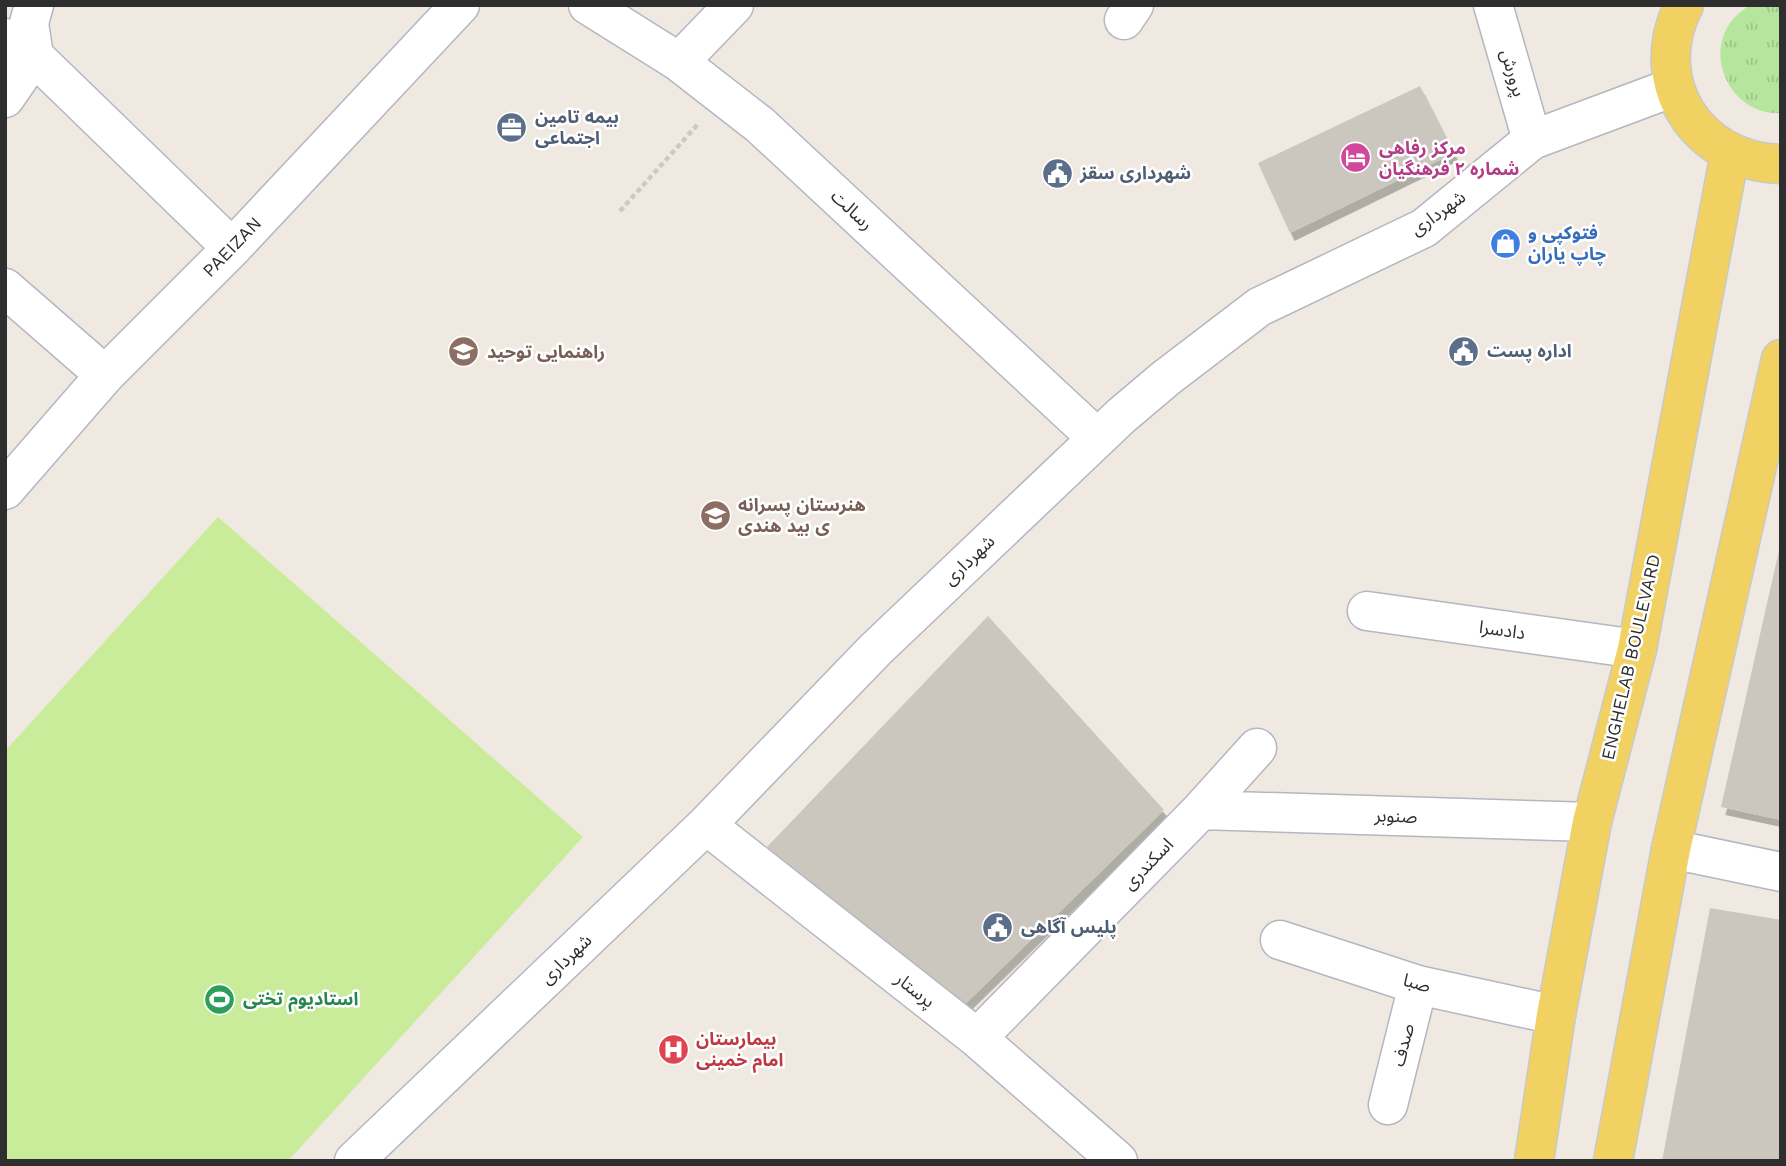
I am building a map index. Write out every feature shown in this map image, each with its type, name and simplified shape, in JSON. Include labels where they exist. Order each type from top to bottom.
[{"type":"main road","points":[[1684,5],[1675,22],[1670,54],[1674,87],[1686,114],[1705,136],[1730,153],[1761,163],[1781,163]]},
{"type":"main road","name":"ENGHELAB BOULEVARD","points":[[1534,1161],[1556,1015],[1592,822],[1636,649],[1730,153]]},
{"type":"main road","points":[[1613,1161],[1671,849],[1781,359]]},
{"type":"street","points":[[5,98],[34,5]]},
{"type":"street","name":"PAEIZAN","points":[[5,490],[104,375],[232,248],[460,5]]},
{"type":"street","name":"رسالت","points":[[588,5],[679,62],[760,125],[1097,438]]},
{"type":"street","points":[[679,62],[734,5]]},
{"type":"street","name":"پرورش","points":[[1493,5],[1532,140]]},
{"type":"street","points":[[20,47],[232,248]]},
{"type":"street","name":"شهرداری","points":[[354,1161],[706,825],[875,650],[1097,438],[1166,378],[1258,307],[1424,228],[1532,140],[1674,87]]},
{"type":"street","points":[[5,288],[104,375]]},
{"type":"street","name":"دادسرا","points":[[1367,611],[1636,649]]},
{"type":"street","name":"اسکندری","points":[[977,1038],[1257,748]]},
{"type":"street","name":"صنوبر","points":[[1200,810],[1592,822]]},
{"type":"street","name":"پرستار","points":[[706,825],[977,1038],[1118,1161]]},
{"type":"street","points":[[1671,849],[1781,872]]},
{"type":"street","name":"صبا","points":[[1280,940],[1418,985],[1556,1015]]},
{"type":"street","name":"صدف","points":[[1388,1105],[1418,985]]},
{"type":"path","points":[[620,211],[723,96]]},
{"type":"green space","points":[[1750,5],[1781,5],[1781,113],[1765,112],[1751,107],[1739,98],[1724,73],[1722,43],[1727,28],[1737,15]]},
{"type":"green space","name":"استادیوم تختی","points":[[218,517],[583,837],[288,1161],[5,1161],[5,751]]},
{"type":"building","name":"مرکز رفاهی شماره ۲ فرهنگیان","points":[[1420,86],[1454,153],[1290,233],[1258,163]]},
{"type":"building","points":[[1781,546],[1781,820],[1721,807]]},
{"type":"building","points":[[988,616],[1164,810],[962,1007],[767,847]]},
{"type":"building","points":[[1710,908],[1781,920],[1781,1161],[1662,1161]]},
{"type":"place","name":"بیمه تامین اجتماعی","points":[[512,127]]},
{"type":"place","name":"مرکز رفاهی شماره ۲ فرهنگیان","points":[[1356,158]]},
{"type":"place","name":"شهرداری سقز","points":[[1057,173]]},
{"type":"place","name":"فتوکپی و چاپ یاران","points":[[1505,243]]},
{"type":"place","name":"اداره پست","points":[[1464,351]]},
{"type":"place","name":"راهنمایی توحید","points":[[464,352]]},
{"type":"place","name":"هنرستان پسرانه ی بید هندی","points":[[715,515]]},
{"type":"place","name":"پلیس آگاهی","points":[[998,927]]},
{"type":"place","name":"استادیوم تختی","points":[[220,999]]},
{"type":"place","name":"بیمارستان امام خمینی","points":[[673,1049]]}]
